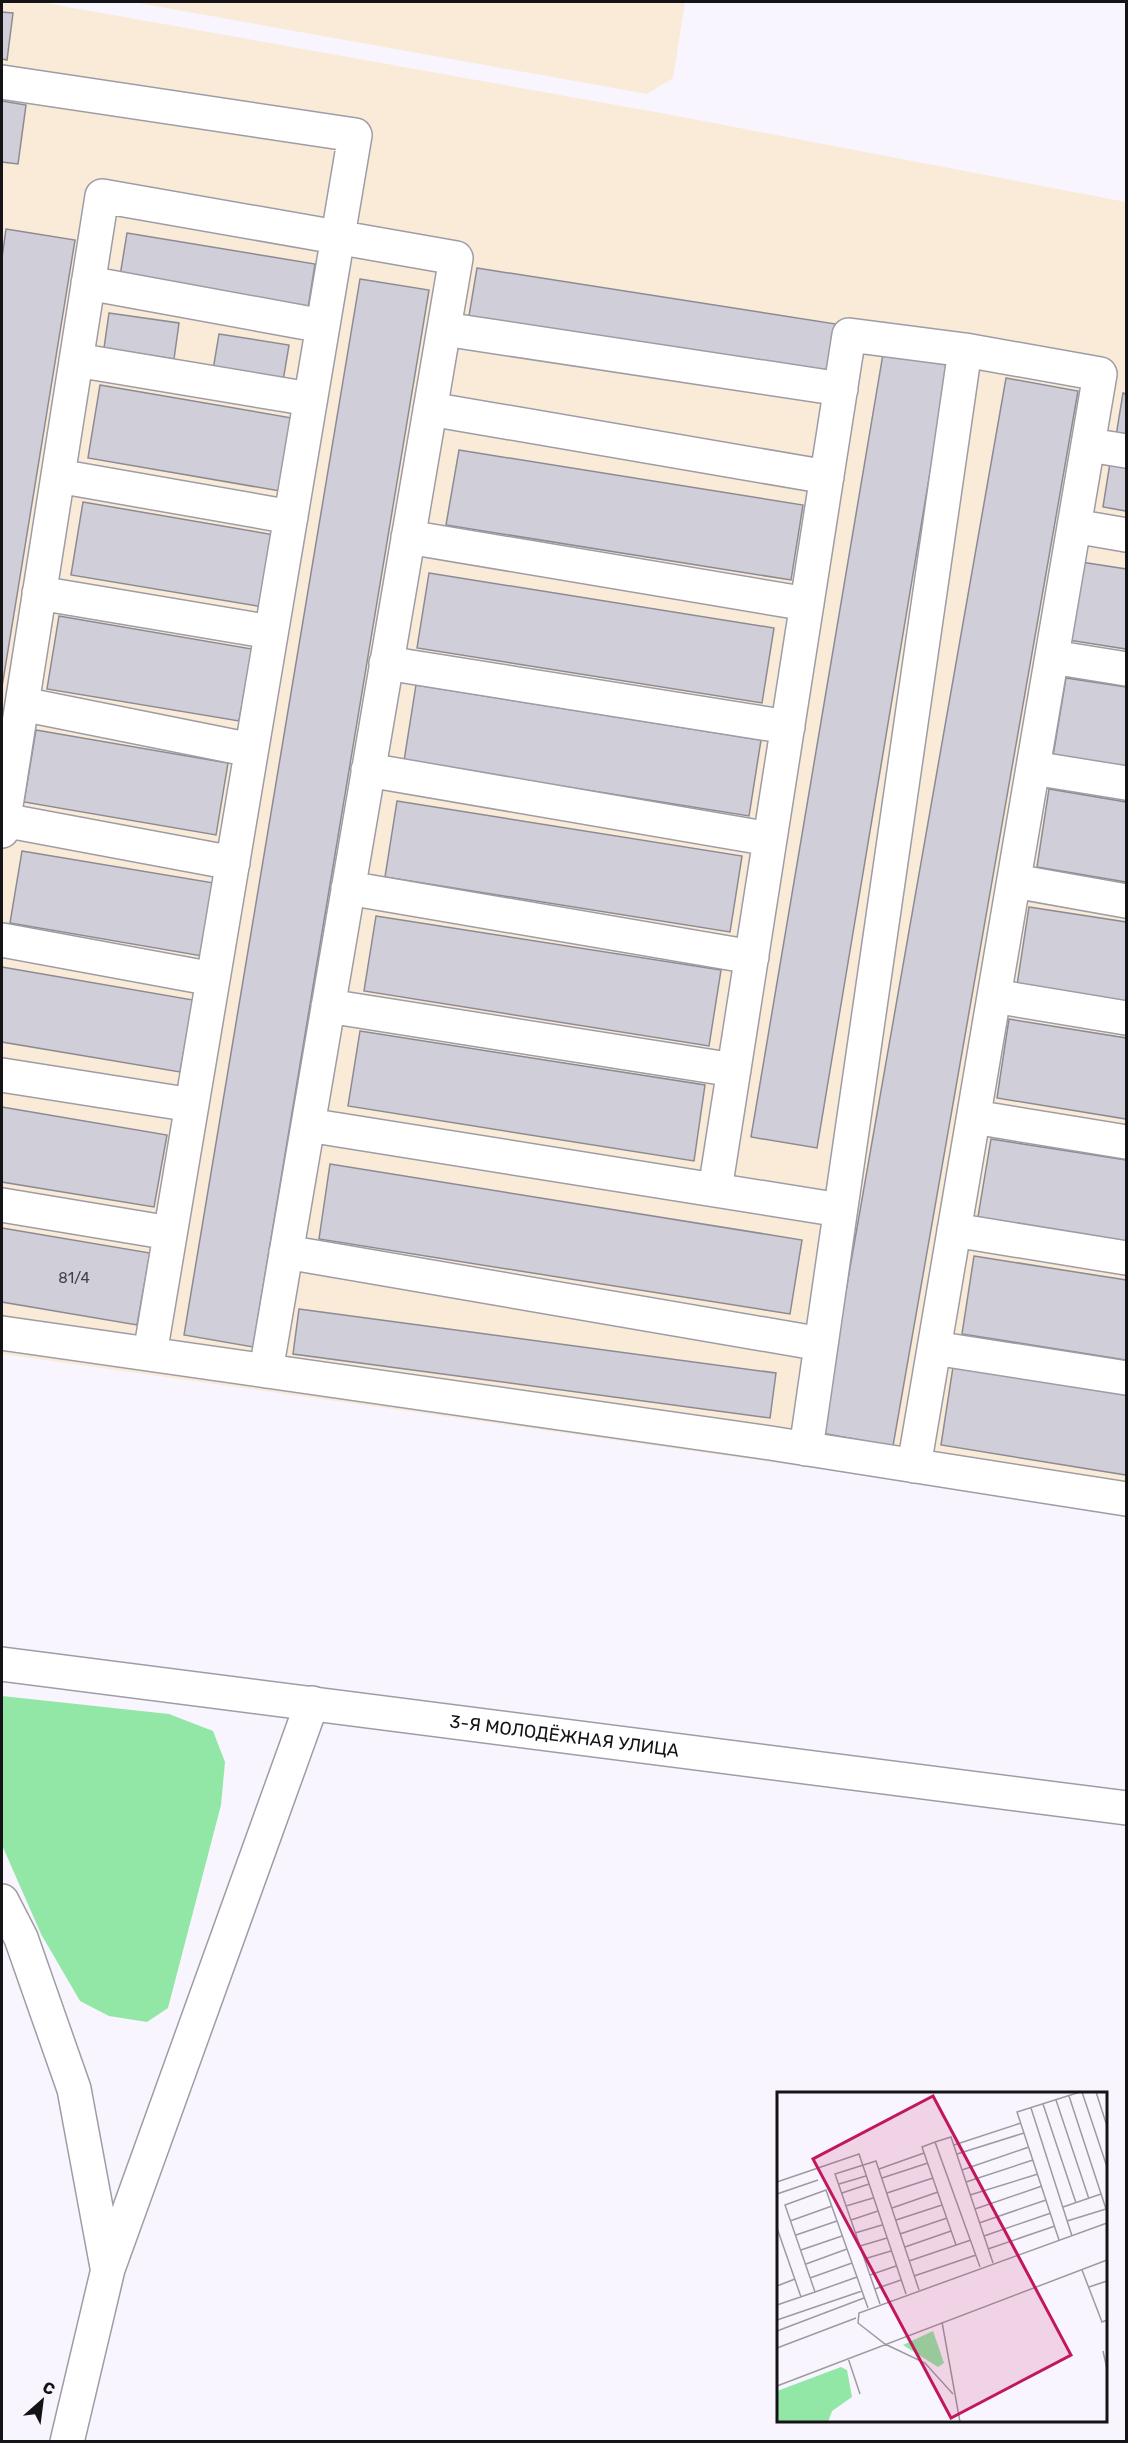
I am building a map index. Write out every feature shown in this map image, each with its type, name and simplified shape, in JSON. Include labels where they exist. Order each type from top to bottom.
[{"type":"street","points":[[2,82],[355,135],[150,1354]]},
{"type":"street","points":[[233,863],[2,826],[102,196],[456,258],[266,1371]]},
{"type":"street","points":[[88,283],[323,326]]},
{"type":"street","points":[[444,329],[841,389]]},
{"type":"street","points":[[715,1190],[849,335],[965,350],[1101,374],[914,1466]]},
{"type":"street","points":[[806,1449],[965,350]]},
{"type":"street","points":[[76,360],[310,399]]},
{"type":"street","points":[[430,409],[827,477]]},
{"type":"street","points":[[1089,445],[1126,451]]},
{"type":"street","points":[[58,476],[291,517]]},
{"type":"street","points":[[1074,526],[1126,535]]},
{"type":"street","points":[[408,537],[807,604]]},
{"type":"street","points":[[39,594],[271,632]]},
{"type":"street","points":[[1052,657],[1126,669]]},
{"type":"street","points":[[386,663],[788,728]]},
{"type":"street","points":[[22,704],[251,750]]},
{"type":"street","points":[[1033,768],[1126,783]]},
{"type":"street","points":[[368,770],[771,839]]},
{"type":"street","points":[[1014,881],[1126,901]]},
{"type":"street","points":[[348,888],[752,957]]},
{"type":"street","points":[[2,940],[213,979]]},
{"type":"street","points":[[994,996],[1126,1018]]},
{"type":"street","points":[[328,1006],[734,1070]]},
{"type":"street","points":[[2,1075],[192,1105]]},
{"type":"street","points":[[974,1117],[1126,1142]]},
{"type":"street","points":[[308,1125],[840,1210]]},
{"type":"street","points":[[2,1205],[170,1233]]},
{"type":"street","points":[[954,1230],[1126,1258]]},
{"type":"street","points":[[286,1252],[821,1344]]},
{"type":"street","points":[[2,1333],[806,1449],[1126,1499]]},
{"type":"street","points":[[934,1348],[1126,1378]]},
{"type":"street","name":"3-Я МОЛОДЁЖНАЯ УЛИЦА","points":[[2,1664],[1126,1808]]},
{"type":"street","points":[[67,2442],[108,2269],[312,1703]]},
{"type":"street","points":[[2,1901],[21,1938],[74,2089],[108,2269]]},
{"type":"shaded area","points":[[2,2],[40,2],[672,115],[1126,202],[1126,1512],[2,1354]]},
{"type":"shaded area","points":[[133,2],[685,2],[673,78],[647,94]]},
{"type":"green space","points":[[2,1696],[169,1714],[213,1731],[225,1762],[221,1805],[168,2008],[147,2022],[109,2016],[80,2001],[41,1934],[2,1845]]},
{"type":"building","points":[[2,12],[13,13],[7,60],[2,59]]},
{"type":"building","points":[[2,101],[26,105],[18,164],[2,162]]},
{"type":"building","points":[[6,229],[75,240],[2,687],[2,258]]},
{"type":"building","points":[[127,233],[315,264],[308,308],[120,276]]},
{"type":"building","points":[[477,268],[836,324],[828,372],[469,316]]},
{"type":"building","points":[[360,279],[429,290],[253,1347],[184,1335]]},
{"type":"building","points":[[109,313],[179,323],[174,359],[104,348]]},
{"type":"building","points":[[219,334],[289,345],[283,381],[213,370]]},
{"type":"building","points":[[883,354],[948,365],[817,1148],[751,1137]]},
{"type":"building","points":[[1006,378],[1078,391],[893,1446],[821,1433]]},
{"type":"building","points":[[100,385],[292,418],[280,491],[88,458]]},
{"type":"building","points":[[1123,393],[1126,394],[1126,438],[1116,436]]},
{"type":"building","points":[[459,450],[803,505],[791,580],[446,525]]},
{"type":"building","points":[[1110,463],[1126,466],[1126,511],[1103,507]]},
{"type":"building","points":[[83,502],[275,535],[263,607],[71,575]]},
{"type":"building","points":[[1081,562],[1126,569],[1126,649],[1068,640]]},
{"type":"building","points":[[429,573],[774,628],[762,703],[417,648]]},
{"type":"building","points":[[59,616],[252,649],[239,721],[47,689]]},
{"type":"building","points":[[1066,678],[1126,687],[1126,767],[1053,756]]},
{"type":"building","points":[[416,685],[761,740],[749,816],[404,761]]},
{"type":"building","points":[[36,730],[228,763],[216,835],[24,802]]},
{"type":"building","points":[[1049,789],[1126,802],[1126,882],[1037,867]]},
{"type":"building","points":[[397,801],[742,856],[730,932],[385,877]]},
{"type":"building","points":[[22,851],[214,883],[202,956],[10,923]]},
{"type":"building","points":[[1029,907],[1126,922],[1126,1002],[1017,985]]},
{"type":"building","points":[[376,916],[721,970],[709,1046],[364,991]]},
{"type":"building","points":[[2,967],[193,1000],[180,1072],[2,1042]]},
{"type":"building","points":[[1009,1019],[1126,1038],[1126,1119],[997,1098]]},
{"type":"building","points":[[360,1031],[705,1085],[694,1161],[348,1106]]},
{"type":"building","points":[[2,1107],[167,1135],[154,1207],[2,1182]]},
{"type":"building","points":[[991,1139],[1126,1160],[1126,1241],[978,1217]]},
{"type":"building","points":[[330,1164],[802,1240],[790,1314],[319,1239]]},
{"type":"building","points":[[2,1228],[150,1253],[137,1325],[2,1302]]},
{"type":"building","points":[[974,1256],[1126,1280],[1126,1360],[962,1334]]},
{"type":"building","points":[[299,1309],[776,1373],[770,1418],[293,1354]]},
{"type":"building","points":[[953,1367],[1126,1395],[1126,1475],[941,1445]]}]
